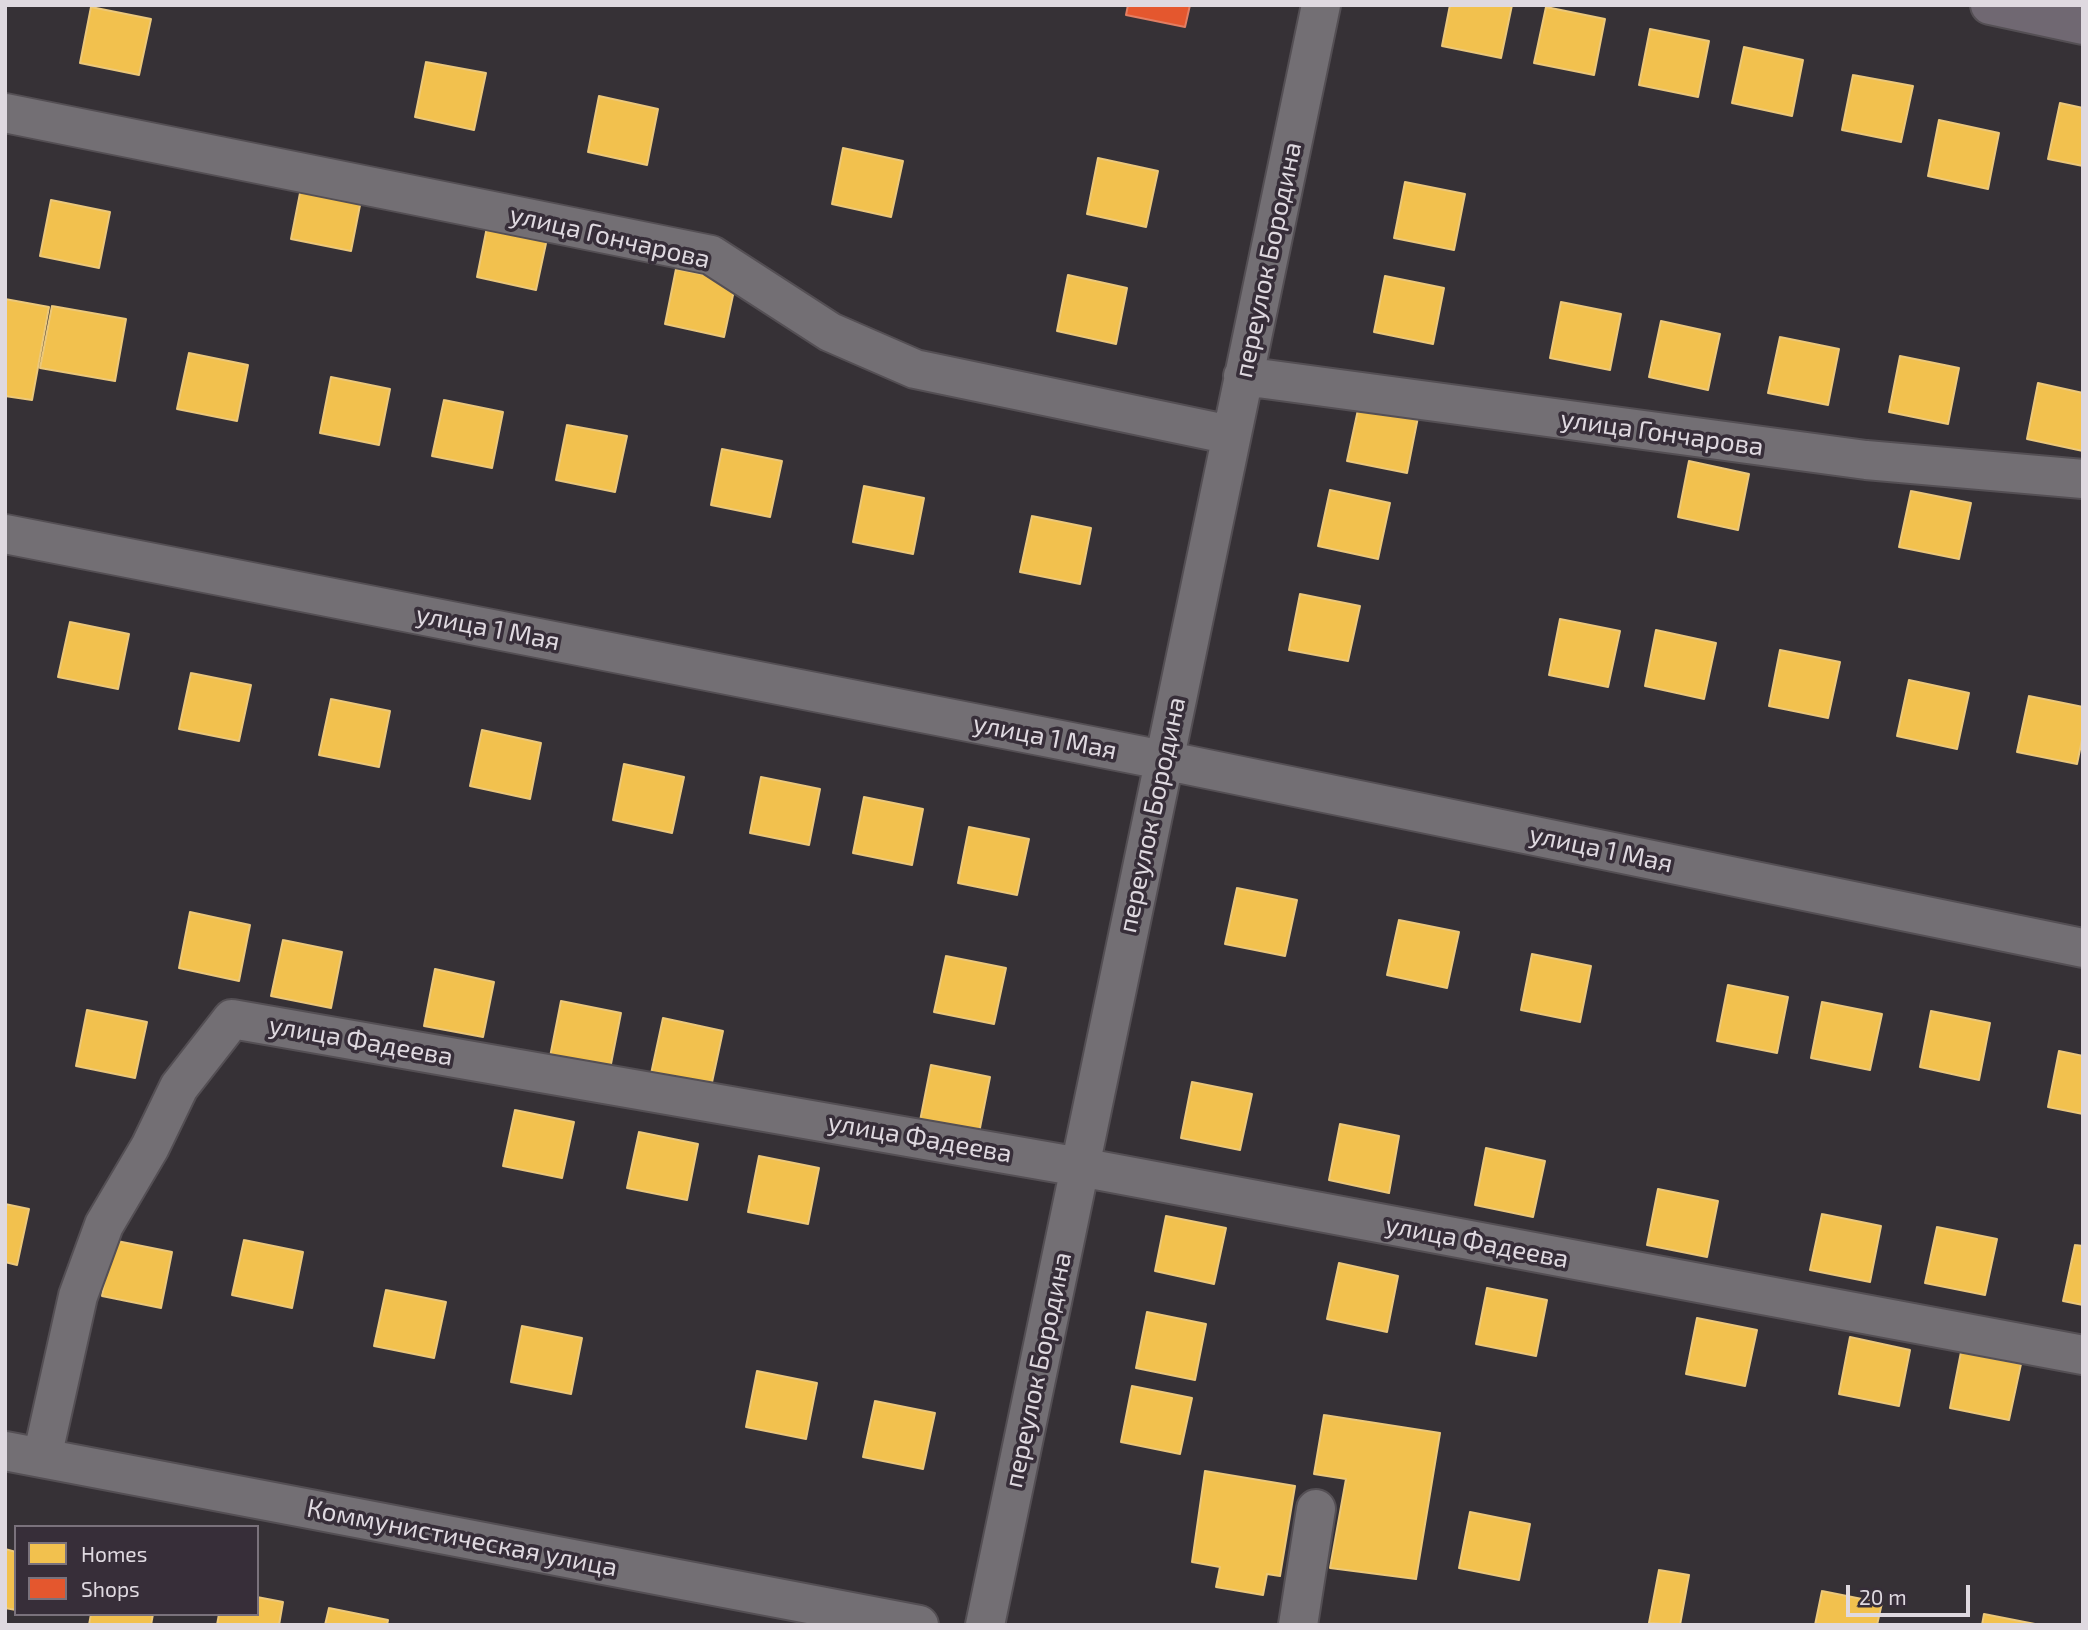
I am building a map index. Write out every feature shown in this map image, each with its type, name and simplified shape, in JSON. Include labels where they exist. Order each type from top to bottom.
[{"type":"main road","points":[[1990,5],[2083,25]]},
{"type":"street","name":"переулок Бородина","points":[[985,1625],[1321,5]]},
{"type":"street","name":"улица Гончарова","points":[[5,113],[711,255],[831,332],[915,369],[1231,435]]},
{"type":"street","name":"улица Гончарова","points":[[1243,376],[1866,460],[2083,479]]},
{"type":"street","name":"улица 1 Мая","points":[[5,534],[1163,760],[2083,948]]},
{"type":"street","name":"улица Фадеева","points":[[42,1458],[78,1296],[104,1225],[150,1147],[179,1087],[232,1019],[1080,1167],[2083,1355]]},
{"type":"street","name":"Коммунистическая улица","points":[[5,1451],[919,1625]]},
{"type":"street","points":[[1298,1625],[1316,1509]]},
{"type":"building: Homes","points":[[1450,5],[1512,5],[1501,58],[1442,46]]},
{"type":"building: Homes","points":[[91,7],[151,19],[139,75],[80,63]]},
{"type":"building: Homes","points":[[1546,7],[1605,19],[1594,75],[1534,63]]},
{"type":"building: Homes","points":[[1650,29],[1709,41],[1698,97],[1639,85]]},
{"type":"building: Homes","points":[[1744,47],[1803,60],[1792,116],[1732,103]]},
{"type":"building: Homes","points":[[426,62],[486,73],[474,130],[415,117]]},
{"type":"building: Homes","points":[[1853,75],[1913,86],[1901,142],[1842,130]]},
{"type":"building: Homes","points":[[599,96],[658,109],[647,165],[588,152]]},
{"type":"building: Homes","points":[[2060,103],[2083,108],[2083,166],[2048,159]]},
{"type":"building: Homes","points":[[1939,120],[1999,133],[1988,189],[1928,176]]},
{"type":"building: Homes","points":[[843,148],[903,161],[891,217],[832,204]]},
{"type":"building: Homes","points":[[1098,158],[1158,171],[1146,227],[1087,214]]},
{"type":"building: Homes","points":[[1405,182],[1465,194],[1454,250],[1394,238]]},
{"type":"building: Homes","points":[[302,183],[362,195],[351,251],[291,239]]},
{"type":"building: Homes","points":[[51,200],[110,212],[99,268],[40,256]]},
{"type":"building: Homes","points":[[488,222],[548,234],[536,290],[477,277]]},
{"type":"building: Homes","points":[[676,269],[736,281],[724,337],[665,324]]},
{"type":"building: Homes","points":[[1068,275],[1127,288],[1116,344],[1057,331]]},
{"type":"building: Homes","points":[[1385,276],[1444,288],[1433,344],[1374,332]]},
{"type":"building: Homes","points":[[5,299],[49,307],[32,400],[5,396]]},
{"type":"building: Homes","points":[[1561,302],[1621,314],[1610,370],[1550,358]]},
{"type":"building: Homes","points":[[52,306],[126,319],[115,381],[40,368]]},
{"type":"building: Homes","points":[[1661,321],[1720,334],[1708,390],[1649,377]]},
{"type":"building: Homes","points":[[1780,337],[1839,349],[1828,405],[1768,393]]},
{"type":"building: Homes","points":[[189,353],[248,365],[237,421],[177,409]]},
{"type":"building: Homes","points":[[1900,356],[1959,368],[1948,424],[1889,412]]},
{"type":"building: Homes","points":[[331,377],[390,389],[379,445],[320,433]]},
{"type":"building: Homes","points":[[2038,383],[2083,393],[2083,451],[2027,439]]},
{"type":"building: Homes","points":[[444,400],[503,412],[492,468],[432,456]]},
{"type":"building: Homes","points":[[1359,405],[1418,417],[1407,473],[1347,461]]},
{"type":"building: Homes","points":[[567,425],[627,436],[615,492],[556,480]]},
{"type":"building: Homes","points":[[722,449],[782,461],[770,517],[711,505]]},
{"type":"building: Homes","points":[[1689,461],[1749,474],[1738,530],[1678,517]]},
{"type":"building: Homes","points":[[864,486],[924,498],[913,554],[853,542]]},
{"type":"building: Homes","points":[[1330,490],[1390,503],[1378,559],[1318,546]]},
{"type":"building: Homes","points":[[1911,491],[1971,503],[1959,559],[1899,547]]},
{"type":"building: Homes","points":[[1032,516],[1091,528],[1080,584],[1020,572]]},
{"type":"building: Homes","points":[[1300,594],[1360,606],[1348,661],[1289,650]]},
{"type":"building: Homes","points":[[1560,619],[1620,631],[1608,687],[1549,675]]},
{"type":"building: Homes","points":[[70,622],[129,634],[118,689],[58,677]]},
{"type":"building: Homes","points":[[1656,630],[1716,643],[1704,699],[1645,686]]},
{"type":"building: Homes","points":[[1780,650],[1840,662],[1828,718],[1769,706]]},
{"type":"building: Homes","points":[[191,673],[251,685],[239,741],[179,729]]},
{"type":"building: Homes","points":[[1909,680],[1969,693],[1957,749],[1897,736]]},
{"type":"building: Homes","points":[[2029,696],[2083,707],[2083,735],[2077,764],[2017,752]]},
{"type":"building: Homes","points":[[331,699],[390,711],[379,767],[319,755]]},
{"type":"building: Homes","points":[[482,730],[541,743],[530,799],[470,786]]},
{"type":"building: Homes","points":[[624,764],[684,777],[672,833],[613,820]]},
{"type":"building: Homes","points":[[761,777],[820,789],[809,845],[750,833]]},
{"type":"building: Homes","points":[[864,797],[923,809],[912,865],[853,853]]},
{"type":"building: Homes","points":[[969,827],[1029,839],[1017,895],[958,883]]},
{"type":"building: Homes","points":[[1237,888],[1297,900],[1285,956],[1225,944]]},
{"type":"building: Homes","points":[[190,912],[250,925],[239,981],[179,968]]},
{"type":"building: Homes","points":[[1399,920],[1459,932],[1447,988],[1387,975]]},
{"type":"building: Homes","points":[[283,940],[342,952],[331,1008],[271,996]]},
{"type":"building: Homes","points":[[1532,954],[1591,966],[1580,1022],[1521,1010]]},
{"type":"building: Homes","points":[[946,956],[1006,968],[994,1024],[934,1012]]},
{"type":"building: Homes","points":[[435,969],[494,982],[483,1037],[424,1026]]},
{"type":"building: Homes","points":[[1728,985],[1788,997],[1777,1053],[1717,1041]]},
{"type":"building: Homes","points":[[561,1001],[621,1013],[610,1069],[550,1057]]},
{"type":"building: Homes","points":[[1822,1002],[1882,1014],[1870,1070],[1811,1058]]},
{"type":"building: Homes","points":[[87,1010],[147,1022],[135,1078],[76,1066]]},
{"type":"building: Homes","points":[[1931,1011],[1990,1023],[1979,1080],[1920,1067]]},
{"type":"building: Homes","points":[[663,1018],[723,1031],[711,1087],[651,1074]]},
{"type":"building: Homes","points":[[2059,1051],[2083,1056],[2083,1114],[2048,1107]]},
{"type":"building: Homes","points":[[931,1065],[990,1077],[979,1133],[920,1121]]},
{"type":"building: Homes","points":[[1192,1082],[1252,1094],[1240,1150],[1181,1138]]},
{"type":"building: Homes","points":[[515,1110],[574,1122],[562,1178],[503,1166]]},
{"type":"building: Homes","points":[[1340,1124],[1399,1136],[1389,1193],[1329,1180]]},
{"type":"building: Homes","points":[[639,1132],[698,1144],[687,1200],[627,1188]]},
{"type":"building: Homes","points":[[1486,1148],[1545,1161],[1533,1217],[1475,1205]]},
{"type":"building: Homes","points":[[759,1156],[819,1168],[808,1224],[748,1212]]},
{"type":"building: Homes","points":[[1658,1189],[1718,1201],[1707,1257],[1647,1245]]},
{"type":"building: Homes","points":[[5,1204],[29,1209],[17,1265],[5,1262]]},
{"type":"building: Homes","points":[[1822,1214],[1881,1226],[1870,1282],[1810,1270]]},
{"type":"building: Homes","points":[[1166,1216],[1226,1228],[1214,1284],[1155,1271]]},
{"type":"building: Homes","points":[[1937,1227],[1997,1239],[1985,1295],[1925,1283]]},
{"type":"building: Homes","points":[[112,1240],[172,1252],[161,1308],[102,1296]]},
{"type":"building: Homes","points":[[244,1240],[303,1252],[292,1308],[232,1295]]},
{"type":"building: Homes","points":[[2075,1245],[2083,1246],[2083,1305],[2063,1301]]},
{"type":"building: Homes","points":[[1339,1263],[1398,1276],[1387,1332],[1327,1319]]},
{"type":"building: Homes","points":[[1487,1288],[1547,1300],[1536,1356],[1476,1344]]},
{"type":"building: Homes","points":[[386,1290],[446,1302],[434,1358],[374,1346]]},
{"type":"building: Homes","points":[[1147,1312],[1206,1324],[1195,1380],[1136,1368]]},
{"type":"building: Homes","points":[[1697,1318],[1757,1330],[1745,1386],[1686,1374]]},
{"type":"building: Homes","points":[[522,1326],[582,1338],[571,1394],[511,1382]]},
{"type":"building: Homes","points":[[1850,1337],[1910,1350],[1899,1406],[1839,1394]]},
{"type":"building: Homes","points":[[1961,1352],[2021,1364],[2009,1420],[1950,1408]]},
{"type":"building: Homes","points":[[757,1371],[817,1383],[806,1439],[746,1427]]},
{"type":"building: Homes","points":[[1132,1386],[1192,1398],[1180,1454],[1121,1442]]},
{"type":"building: Homes","points":[[875,1401],[935,1413],[923,1469],[863,1457]]},
{"type":"building: Homes","points":[[1324,1415],[1440,1433],[1416,1579],[1330,1568],[1346,1479],[1314,1474]]},
{"type":"building: Homes","points":[[1205,1471],[1295,1486],[1280,1576],[1267,1574],[1263,1595],[1216,1587],[1220,1567],[1192,1562]]},
{"type":"building: Homes","points":[[1470,1512],[1530,1524],[1519,1580],[1459,1568]]},
{"type":"building: Homes","points":[[5,1549],[14,1551],[14,1610],[5,1608]]},
{"type":"building: Homes","points":[[1659,1570],[1689,1575],[1680,1625],[1649,1623]]},
{"type":"building: Homes","points":[[1822,1591],[1882,1603],[1877,1625],[1815,1625]]},
{"type":"building: Homes","points":[[259,1597],[283,1602],[279,1625],[217,1625],[219,1616],[259,1616]]},
{"type":"building: Homes","points":[[329,1608],[388,1620],[387,1625],[325,1625]]},
{"type":"building: Homes","points":[[1984,1614],[2040,1625],[1982,1625]]},
{"type":"building: Homes","points":[[91,1616],[153,1616],[151,1625],[89,1625]]},
{"type":"building: Shops","points":[[1128,5],[1190,5],[1185,27],[1126,15]]}]
